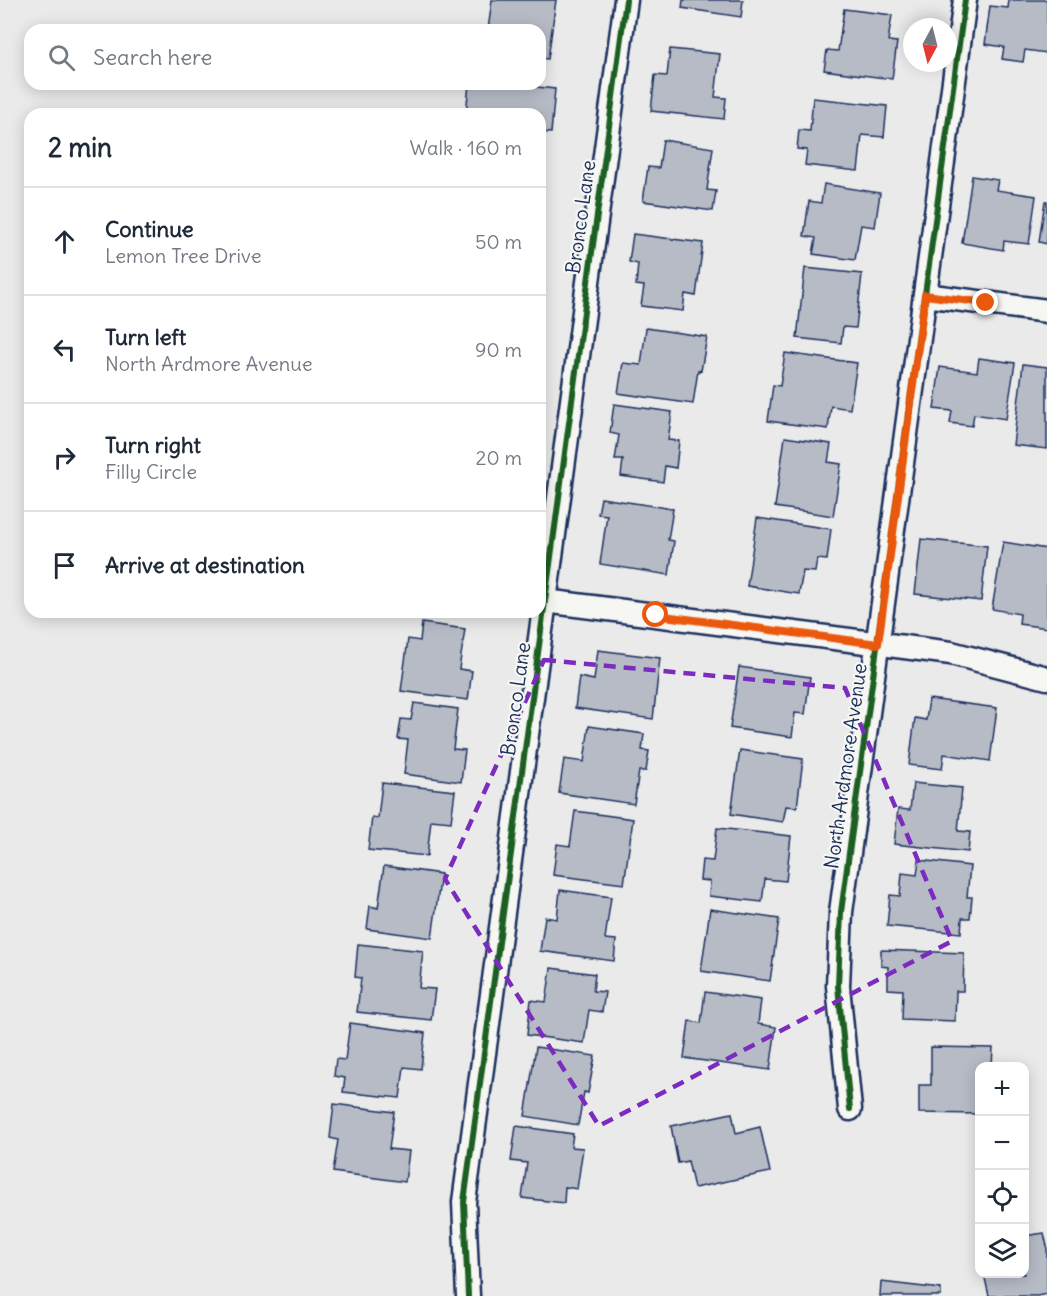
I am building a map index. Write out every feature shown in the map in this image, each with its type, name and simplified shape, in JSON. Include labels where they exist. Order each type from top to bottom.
[{"type":"street","name":"Bronco Lane","points":[[546,586],[626,0]]},
{"type":"street","name":"North Ardmore Avenue","points":[[850,1108],[838,986],[842,912],[965,0]]},
{"type":"street","points":[[925,295],[1047,310]]},
{"type":"street","points":[[546,601],[951,653],[1047,678]]},
{"type":"street","name":"Bronco Lane","points":[[468,1296],[464,1202],[542,618]]},
{"type":"highlighted area","points":[[544,660],[845,688],[952,941],[599,1126],[445,879]]},
{"type":"building","points":[[492,0],[556,0],[548,59],[546,59],[546,24],[489,24]]},
{"type":"building","points":[[683,0],[743,0],[741,17],[682,8]]},
{"type":"building","points":[[1009,0],[1047,0],[1047,53],[1025,50],[1023,62],[1002,59],[1004,47],[985,44],[990,6],[1008,8]]},
{"type":"building","points":[[844,9],[892,15],[888,41],[897,42],[892,79],[824,70],[827,50],[838,51]]},
{"type":"building","points":[[670,49],[720,54],[715,97],[726,98],[724,119],[651,111],[655,75],[667,76]]},
{"type":"building","points":[[555,89],[551,133],[546,133],[546,108],[467,108],[468,90]]},
{"type":"building","points":[[813,98],[887,106],[884,137],[862,135],[858,171],[805,165],[807,150],[797,149],[799,130],[810,131]]},
{"type":"building","points":[[663,140],[713,148],[707,190],[716,191],[713,211],[643,201],[648,167],[659,168]]},
{"type":"building","points":[[972,176],[998,180],[996,190],[1036,196],[1029,244],[1004,241],[1003,250],[962,243]]},
{"type":"building","points":[[824,184],[880,193],[875,227],[861,225],[855,260],[813,254],[816,238],[804,236],[809,201],[821,203]]},
{"type":"building","points":[[1045,201],[1047,201],[1047,244],[1039,242]]},
{"type":"building","points":[[633,234],[703,243],[696,296],[685,294],[683,311],[641,306],[644,286],[636,285],[638,264],[629,262]]},
{"type":"building","points":[[805,268],[862,274],[856,328],[843,327],[841,343],[797,338]]},
{"type":"building","points":[[646,328],[707,337],[701,371],[698,370],[693,404],[618,393],[623,363],[641,365]]},
{"type":"building","points":[[785,353],[857,363],[850,409],[831,406],[828,429],[768,421],[773,385],[780,386]]},
{"type":"building","points":[[979,358],[1015,363],[1006,419],[974,414],[972,426],[950,423],[952,411],[934,409],[940,367],[977,372]]},
{"type":"building","points":[[1023,364],[1047,367],[1047,449],[1013,445]]},
{"type":"building","points":[[614,404],[672,412],[668,440],[679,441],[676,468],[665,466],[663,482],[621,476],[623,460],[615,460],[619,435],[610,433]]},
{"type":"building","points":[[785,437],[831,444],[828,462],[841,464],[833,516],[775,507]]},
{"type":"building","points":[[601,498],[673,509],[668,540],[674,541],[669,575],[600,564],[607,515],[598,514]]},
{"type":"building","points":[[757,518],[831,529],[827,560],[817,559],[815,572],[803,571],[799,594],[747,586]]},
{"type":"building","points":[[921,539],[987,546],[981,601],[915,594]]},
{"type":"building","points":[[1003,542],[1047,549],[1047,628],[1019,624],[1020,614],[992,609]]},
{"type":"building","points":[[422,623],[465,629],[459,669],[472,671],[468,700],[401,691],[408,639],[420,641]]},
{"type":"building","points":[[598,650],[660,658],[653,719],[575,708],[579,677],[594,680]]},
{"type":"building","points":[[739,667],[810,677],[805,714],[795,713],[792,737],[730,728]]},
{"type":"building","points":[[929,699],[997,708],[990,761],[944,754],[942,769],[909,765],[915,718],[926,720]]},
{"type":"building","points":[[414,703],[458,709],[453,749],[465,750],[461,782],[404,774],[408,740],[398,739],[401,719],[411,720]]},
{"type":"building","points":[[589,726],[644,734],[642,750],[649,751],[646,771],[639,771],[634,804],[559,793],[564,759],[584,762]]},
{"type":"building","points":[[740,750],[803,759],[797,807],[786,806],[783,822],[731,814]]},
{"type":"building","points":[[382,783],[455,791],[451,822],[431,820],[427,856],[368,850],[372,817],[378,818]]},
{"type":"building","points":[[913,783],[962,788],[958,831],[970,832],[968,852],[894,844],[898,809],[910,810]]},
{"type":"building","points":[[575,811],[633,819],[624,884],[553,875],[557,844],[570,846]]},
{"type":"building","points":[[717,828],[791,836],[786,881],[765,879],[762,902],[709,896],[710,881],[700,880],[702,860],[713,861]]},
{"type":"building","points":[[919,860],[970,866],[967,897],[972,897],[970,918],[962,918],[961,933],[887,926],[890,895],[900,896],[902,873],[917,875]]},
{"type":"building","points":[[384,866],[441,874],[432,938],[367,929],[370,906],[378,908]]},
{"type":"building","points":[[560,890],[611,897],[605,939],[616,940],[614,961],[540,951],[545,917],[557,919]]},
{"type":"building","points":[[710,909],[779,919],[770,981],[701,971]]},
{"type":"building","points":[[358,944],[423,951],[419,988],[435,989],[431,1020],[357,1012],[361,978],[355,977]]},
{"type":"building","points":[[881,950],[964,953],[963,991],[956,991],[955,1021],[902,1019],[903,990],[888,989],[888,967],[881,966]]},
{"type":"building","points":[[551,968],[595,974],[593,991],[605,992],[602,1012],[589,1010],[584,1043],[527,1035],[531,1000],[546,1002]]},
{"type":"building","points":[[705,992],[761,1000],[758,1024],[776,1027],[770,1070],[684,1058],[689,1021],[701,1023]]},
{"type":"building","points":[[350,1023],[425,1033],[421,1069],[404,1067],[400,1098],[343,1092],[345,1078],[334,1076],[336,1059],[345,1060]]},
{"type":"building","points":[[536,1047],[595,1056],[588,1093],[584,1092],[578,1125],[525,1116]]},
{"type":"building","points":[[931,1047],[993,1048],[992,1062],[975,1062],[975,1114],[919,1113],[919,1085],[931,1085]]},
{"type":"building","points":[[334,1104],[394,1112],[389,1149],[409,1151],[405,1182],[333,1172],[338,1140],[330,1138]]},
{"type":"building","points":[[732,1113],[736,1133],[760,1127],[770,1172],[694,1188],[688,1161],[678,1163],[671,1126]]},
{"type":"building","points":[[516,1126],[573,1134],[571,1147],[583,1148],[577,1189],[565,1187],[564,1203],[522,1198],[527,1163],[511,1161]]},
{"type":"building","points":[[1044,1233],[1047,1246],[1047,1294],[989,1296],[985,1278],[1029,1278],[1029,1235]]},
{"type":"building","points":[[881,1282],[941,1289],[941,1296],[880,1296]]},
{"type":"cycle path","points":[[546,594],[626,0]]},
{"type":"cycle path","points":[[850,1109],[838,986],[841,912],[965,0]]},
{"type":"cycle path","points":[[468,1296],[464,1202],[543,618]]},
{"type":"route","points":[[656,615],[878,644],[925,295],[986,303]]}]
